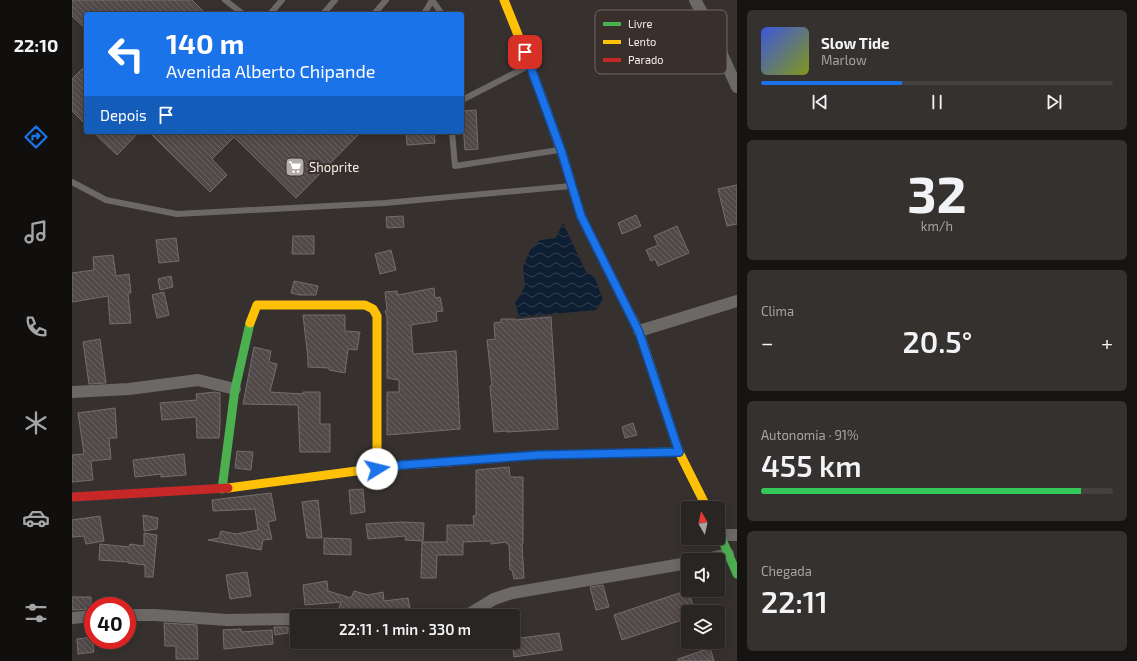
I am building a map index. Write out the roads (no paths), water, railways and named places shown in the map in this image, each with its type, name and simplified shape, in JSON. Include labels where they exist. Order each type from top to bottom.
[{"type":"street","points":[[504,0],[530,65],[561,150],[573,185],[581,216],[639,332],[679,452],[704,501]]},
{"type":"street","points":[[695,0],[700,10]]},
{"type":"street","points":[[727,65],[737,87]]},
{"type":"street","points":[[639,332],[737,301]]},
{"type":"street","points":[[222,489],[235,389],[250,321],[257,305],[365,305],[373,309],[377,316],[377,469]]},
{"type":"street","points":[[72,392],[129,389],[198,380],[235,389]]},
{"type":"street","points":[[72,497],[222,489],[402,465],[539,455],[679,452]]},
{"type":"street","points":[[725,534],[737,536]]},
{"type":"street","points":[[724,545],[737,574]]},
{"type":"street","points":[[478,609],[494,599],[512,593],[681,564]]},
{"type":"street","points":[[136,615],[227,620],[290,619]]},
{"type":"street","points":[[72,618],[84,617]]},
{"type":"lane","points":[[272,12],[282,0]]},
{"type":"lane","points":[[325,12],[335,0]]},
{"type":"lane","points":[[376,12],[386,0]]},
{"type":"lane","points":[[425,12],[432,0],[441,12]]},
{"type":"lane","points":[[227,1],[241,12]]},
{"type":"lane","points":[[464,99],[530,65]]},
{"type":"lane","points":[[452,134],[455,166],[561,150]]},
{"type":"lane","points":[[72,182],[106,200],[177,214],[385,203],[573,185]]},
{"type":"water","points":[[563,223],[586,272],[594,276],[603,299],[596,310],[519,317],[515,302],[525,286],[523,267],[530,250],[540,240],[556,238]]},
{"type":"place","name":"Shoprite","points":[[295,167]]}]
